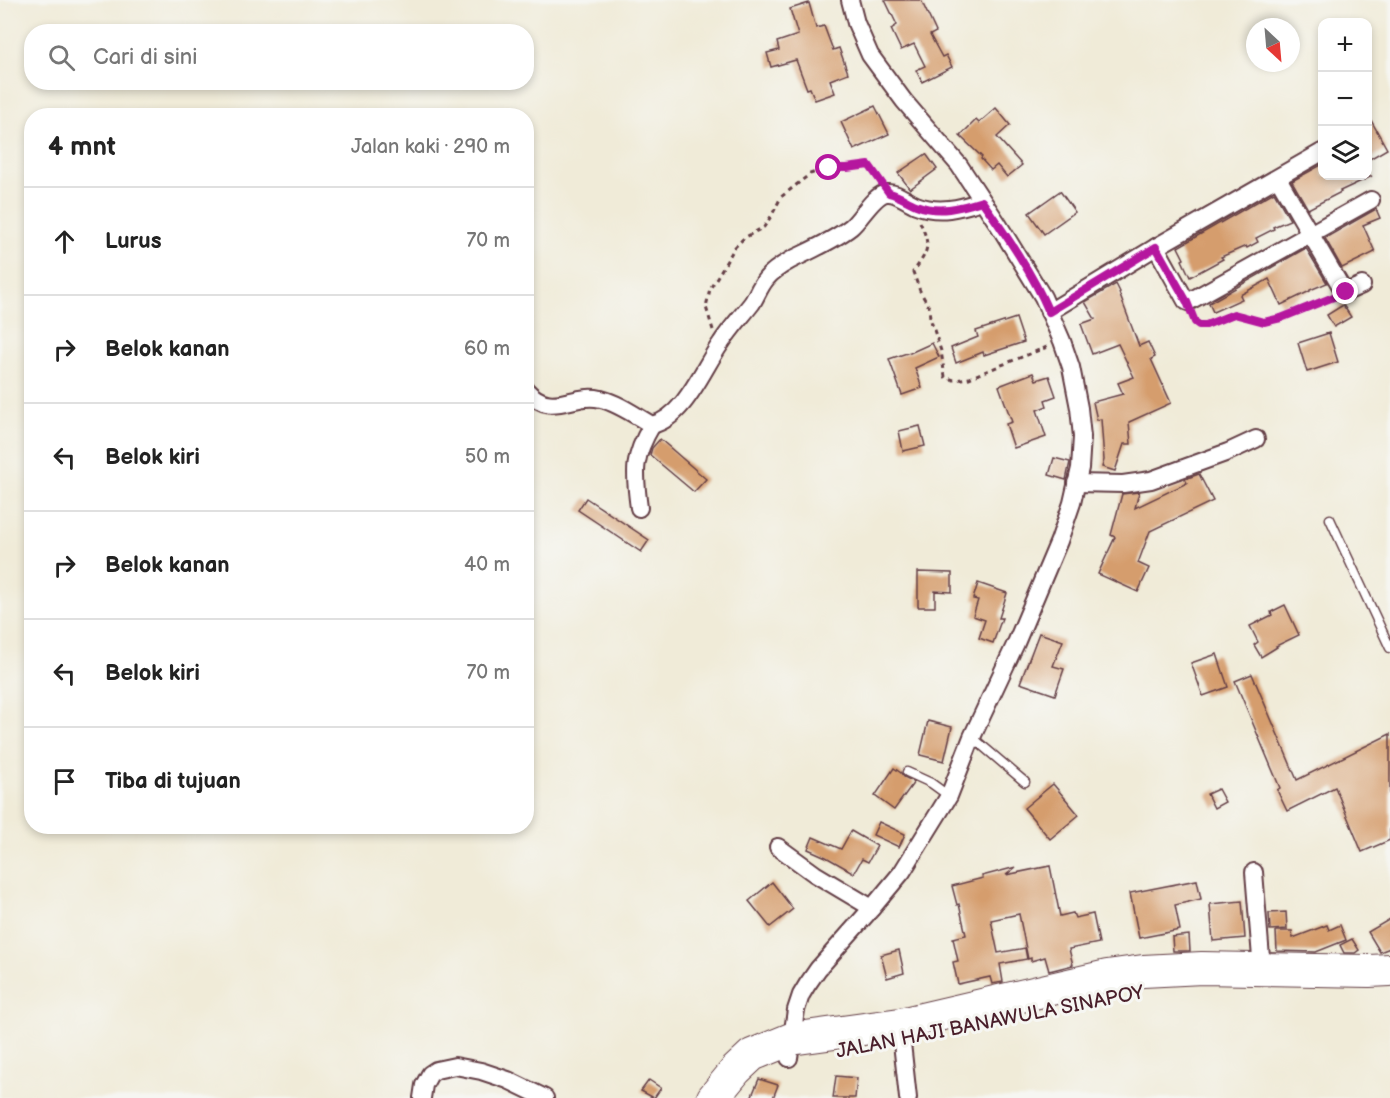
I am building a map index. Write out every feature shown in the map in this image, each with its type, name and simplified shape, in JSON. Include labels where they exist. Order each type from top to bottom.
[{"type":"highway","name":"JALAN HAJI BANAWULA SINAPOY","points":[[770,1056],[1107,976],[1143,971],[1202,968],[1390,970]]},
{"type":"highway","name":"JALAN HAJI BANAWULA SINAPOY","points":[[770,1056],[902,1043],[1035,1010],[1148,991],[1186,989],[1390,991]]},
{"type":"highway","points":[[713,1098],[770,1056]]},
{"type":"street","points":[[770,1056],[796,1010],[801,995],[818,969],[907,864],[949,796],[972,737],[1016,643],[1059,541],[1080,468],[1082,437],[1071,367],[1043,297],[959,165],[904,101],[870,55],[856,23],[850,0]]},
{"type":"street","points":[[1049,312],[1156,247],[1318,155]]},
{"type":"street","points":[[1278,178],[1341,288],[1345,292],[1362,285]]},
{"type":"street","points":[[639,508],[636,464],[639,451],[652,424],[671,415],[687,397],[721,343],[766,279],[775,270],[851,227],[879,195],[889,193],[931,209],[947,210],[982,201]]},
{"type":"street","points":[[1156,247],[1187,302],[1371,200]]},
{"type":"street","points":[[534,397],[553,404],[580,398],[603,399],[652,424]]},
{"type":"street","points":[[1077,483],[1123,484],[1151,480],[1228,452],[1256,439]]},
{"type":"street","points":[[778,847],[816,874],[872,908]]},
{"type":"street","points":[[1254,872],[1262,970]]},
{"type":"street","points":[[902,1043],[908,1098]]},
{"type":"street","points":[[422,1098],[424,1085],[430,1074],[436,1070],[455,1066],[481,1071],[508,1080],[545,1098]]},
{"type":"lane","points":[[1330,519],[1390,648]]},
{"type":"lane","points":[[972,737],[1025,782]]},
{"type":"lane","points":[[907,772],[931,783],[949,796]]},
{"type":"path","points":[[721,343],[711,328],[706,307],[710,289],[735,247],[744,238],[764,227],[781,197],[810,174],[829,168],[869,165],[889,193]]},
{"type":"path","points":[[947,210],[929,220],[922,216],[920,222],[928,245],[926,254],[913,272],[929,307],[930,318],[941,351],[945,377],[954,380],[969,378],[1062,341]]},
{"type":"path","points":[[1187,302],[1195,322],[1199,325],[1206,325],[1234,314],[1264,322],[1281,318],[1345,292]]},
{"type":"building","points":[[885,0],[921,0],[936,32],[930,35],[942,57],[946,55],[952,67],[922,82],[916,70],[925,66],[914,44],[901,50],[891,29],[897,25]]},
{"type":"building","points":[[809,3],[816,28],[824,26],[833,50],[839,48],[848,73],[830,80],[835,93],[815,100],[810,88],[807,89],[796,60],[771,67],[767,53],[779,50],[777,42],[798,35],[790,9]]},
{"type":"building","points":[[875,106],[889,134],[854,150],[841,122]]},
{"type":"building","points":[[996,108],[1010,125],[997,137],[1022,165],[1007,177],[997,165],[991,170],[981,159],[982,157],[960,136],[976,120],[979,123]]},
{"type":"building","points":[[1372,122],[1387,149],[1372,158]]},
{"type":"building","points":[[926,154],[937,169],[910,189],[898,173]]},
{"type":"building","points":[[1318,167],[1318,180],[1363,180],[1308,209],[1292,181]]},
{"type":"building","points":[[1060,191],[1075,212],[1044,234],[1029,213]]},
{"type":"building","points":[[1274,192],[1290,220],[1256,238],[1258,242],[1221,257],[1223,259],[1190,277],[1178,247]]},
{"type":"building","points":[[1376,209],[1380,218],[1363,225],[1375,252],[1342,268],[1325,238]]},
{"type":"building","points":[[1306,248],[1327,283],[1281,305],[1269,279],[1240,295],[1242,299],[1213,312],[1209,303]]},
{"type":"building","points":[[1116,284],[1139,346],[1148,342],[1155,357],[1151,359],[1171,403],[1129,422],[1131,444],[1124,444],[1115,471],[1102,467],[1104,460],[1101,419],[1097,420],[1093,402],[1123,394],[1118,383],[1134,377],[1118,344],[1092,354],[1081,324],[1095,319],[1085,302]]},
{"type":"building","points":[[1343,305],[1351,317],[1334,327],[1327,315]]},
{"type":"building","points":[[1016,318],[1024,342],[984,355],[983,352],[956,363],[951,348],[978,337],[976,331]]},
{"type":"building","points":[[1329,333],[1338,362],[1307,372],[1298,343]]},
{"type":"building","points":[[932,343],[939,357],[915,368],[922,388],[902,395],[889,359]]},
{"type":"building","points":[[1033,373],[1036,380],[1049,376],[1056,396],[1045,400],[1047,406],[1037,410],[1046,437],[1014,448],[1006,424],[1012,422],[999,386]]},
{"type":"building","points":[[920,426],[925,446],[903,451],[899,431]]},
{"type":"building","points":[[660,439],[706,479],[694,492],[650,455],[652,448]]},
{"type":"building","points":[[1054,458],[1070,462],[1066,480],[1049,475]]},
{"type":"building","points":[[1199,474],[1213,501],[1150,531],[1138,563],[1149,568],[1138,592],[1098,574],[1115,537],[1111,535],[1122,494],[1139,492],[1135,508],[1187,483],[1185,479]]},
{"type":"building","points":[[586,498],[649,540],[641,552],[578,510]]},
{"type":"building","points":[[918,572],[952,573],[952,592],[935,591],[935,607],[918,607]]},
{"type":"building","points":[[978,583],[1007,593],[999,618],[1002,618],[993,643],[979,638],[985,620],[973,616],[978,600],[973,599]]},
{"type":"building","points":[[1285,605],[1299,635],[1276,646],[1261,657],[1254,645],[1258,642],[1250,626],[1272,615],[1271,612]]},
{"type":"building","points":[[1039,633],[1063,641],[1053,666],[1064,669],[1055,695],[1020,683]]},
{"type":"building","points":[[1217,654],[1228,687],[1203,696],[1191,663]]},
{"type":"building","points":[[1252,674],[1297,780],[1390,734],[1390,840],[1362,852],[1335,787],[1287,811],[1277,790],[1280,788],[1235,681]]},
{"type":"building","points":[[928,721],[952,727],[944,761],[920,755]]},
{"type":"building","points":[[894,768],[914,782],[894,810],[875,796]]},
{"type":"building","points":[[1053,784],[1079,815],[1050,839],[1024,808]]},
{"type":"building","points":[[1218,789],[1225,802],[1214,808],[1207,794]]},
{"type":"building","points":[[879,822],[905,834],[899,847],[873,835]]},
{"type":"building","points":[[851,831],[877,846],[868,862],[862,859],[854,873],[808,849],[813,837],[841,849]]},
{"type":"building","points":[[1050,866],[1060,916],[1073,913],[1075,918],[1093,914],[1099,943],[1069,949],[1073,965],[1049,971],[1045,957],[1031,961],[1031,958],[1028,959],[1019,914],[991,920],[998,953],[1025,948],[1027,959],[1000,964],[1003,982],[992,984],[990,977],[958,984],[953,962],[958,961],[953,938],[966,935],[952,886],[1016,867],[1006,875]]},
{"type":"building","points":[[1197,880],[1201,899],[1175,905],[1180,930],[1139,938],[1130,893]]},
{"type":"building","points":[[772,882],[793,909],[770,927],[749,901]]},
{"type":"building","points":[[1242,901],[1245,938],[1213,941],[1210,904]]},
{"type":"building","points":[[1286,912],[1287,929],[1270,930],[1269,913]]},
{"type":"building","points":[[1390,919],[1390,948],[1380,952],[1368,932]]},
{"type":"building","points":[[1327,925],[1329,930],[1340,925],[1346,940],[1316,952],[1277,951],[1276,931],[1292,931],[1293,938]]},
{"type":"building","points":[[1189,935],[1190,951],[1173,951],[1172,937]]},
{"type":"building","points":[[1352,939],[1359,950],[1355,953],[1344,953],[1340,945]]},
{"type":"building","points":[[899,950],[904,973],[887,978],[881,955]]},
{"type":"building","points":[[836,1076],[857,1078],[855,1098],[833,1098]]},
{"type":"building","points":[[759,1079],[778,1085],[773,1098],[751,1098]]},
{"type":"building","points":[[649,1080],[661,1088],[654,1098],[641,1091]]},
{"type":"route","points":[[829,168],[869,165],[889,193],[931,209],[947,210],[982,201],[1043,297],[1049,312],[1156,247],[1187,302],[1195,322],[1199,325],[1206,325],[1234,314],[1264,322],[1281,318],[1346,292]]}]
